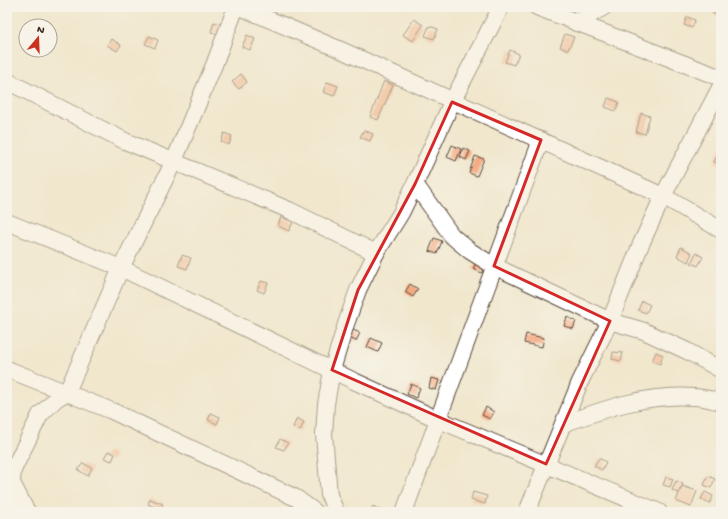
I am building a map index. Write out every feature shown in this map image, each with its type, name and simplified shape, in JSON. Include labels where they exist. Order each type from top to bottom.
[{"type":"street","points":[[28,512],[12,483],[14,470],[40,415],[56,399],[67,392],[121,268],[174,161],[214,65],[236,7]]},
{"type":"street","points":[[240,7],[341,50],[452,102],[542,140],[663,196],[721,230]]},
{"type":"street","points":[[336,512],[329,495],[324,434],[326,404],[332,370],[358,290],[376,253],[401,213],[452,102],[501,7]]},
{"type":"street","points":[[537,7],[721,78]]},
{"type":"street","points":[[576,23],[604,7]]},
{"type":"street","points":[[7,81],[125,141],[289,210],[376,253]]},
{"type":"street","points":[[527,512],[580,382],[610,321],[641,244],[663,196],[721,86]]},
{"type":"street","points":[[404,512],[437,419],[542,140]]},
{"type":"street","points":[[415,184],[452,236],[470,251],[494,266],[610,321],[644,331],[687,351],[721,370]]},
{"type":"street","points":[[7,222],[121,268],[437,419],[659,512]]},
{"type":"street","points":[[7,369],[112,410],[296,498],[315,512]]},
{"type":"street","points":[[563,424],[605,409],[654,398],[694,397],[721,402]]},
{"type":"street","points":[[7,507],[28,512]]},
{"type":"highlighted area","points":[[452,102],[541,140],[494,266],[610,321],[546,464],[332,370],[358,290],[415,184]]},
{"type":"building","points":[[715,7],[721,7],[721,17],[712,13]]},
{"type":"building","points":[[687,17],[695,20],[692,28],[684,25]]},
{"type":"building","points":[[414,19],[423,25],[413,41],[403,35]]},
{"type":"building","points":[[214,22],[230,27],[227,37],[211,32]]},
{"type":"building","points":[[429,26],[438,29],[434,39],[425,36]]},
{"type":"building","points":[[565,34],[574,37],[568,50],[560,47]]},
{"type":"building","points":[[247,35],[255,39],[250,50],[242,47]]},
{"type":"building","points":[[149,36],[158,40],[155,48],[145,44]]},
{"type":"building","points":[[111,39],[121,45],[117,51],[107,45]]},
{"type":"building","points":[[510,50],[519,54],[514,65],[505,62]]},
{"type":"building","points":[[241,74],[247,82],[239,89],[232,82]]},
{"type":"building","points":[[384,81],[393,85],[378,120],[370,117]]},
{"type":"building","points":[[327,82],[338,86],[334,96],[323,92]]},
{"type":"building","points":[[608,98],[619,102],[616,111],[605,107]]},
{"type":"building","points":[[641,113],[650,116],[645,134],[636,132]]},
{"type":"building","points":[[364,130],[373,134],[370,141],[360,137]]},
{"type":"building","points":[[224,133],[232,136],[229,145],[221,142]]},
{"type":"building","points":[[452,145],[461,149],[456,161],[447,157]]},
{"type":"building","points":[[721,147],[721,165],[714,162]]},
{"type":"building","points":[[463,148],[470,151],[466,160],[460,157]]},
{"type":"building","points":[[475,156],[484,159],[477,176],[469,173]]},
{"type":"building","points":[[281,217],[293,222],[289,231],[278,226]]},
{"type":"building","points":[[434,238],[442,241],[437,254],[429,251]]},
{"type":"building","points":[[681,247],[692,253],[688,262],[677,256]]},
{"type":"building","points":[[696,253],[703,257],[698,266],[691,263]]},
{"type":"building","points":[[182,255],[191,258],[187,269],[178,266]]},
{"type":"building","points":[[477,261],[485,265],[482,273],[473,269]]},
{"type":"building","points":[[261,281],[268,283],[264,293],[257,290]]},
{"type":"building","points":[[410,284],[418,289],[413,297],[405,292]]},
{"type":"building","points":[[642,301],[650,305],[646,313],[638,310]]},
{"type":"building","points":[[567,317],[576,321],[573,329],[564,326]]},
{"type":"building","points":[[353,330],[360,333],[356,341],[349,338]]},
{"type":"building","points":[[526,334],[544,338],[542,347],[524,343]]},
{"type":"building","points":[[371,338],[382,343],[378,352],[367,347]]},
{"type":"building","points":[[613,352],[623,353],[621,361],[612,359]]},
{"type":"building","points":[[656,352],[663,355],[660,364],[652,361]]},
{"type":"building","points":[[431,378],[439,380],[436,390],[429,388]]},
{"type":"building","points":[[411,384],[420,388],[416,398],[407,394]]},
{"type":"building","points":[[486,407],[494,412],[490,419],[482,415]]},
{"type":"building","points":[[211,413],[220,417],[217,424],[208,420]]},
{"type":"building","points":[[297,418],[304,422],[300,431],[293,427]]},
{"type":"building","points":[[280,439],[288,443],[284,450],[276,447]]},
{"type":"building","points":[[108,451],[115,454],[112,461],[104,458]]},
{"type":"building","points":[[599,458],[606,462],[602,470],[594,466]]},
{"type":"building","points":[[83,463],[92,468],[88,476],[78,470]]},
{"type":"building","points":[[708,476],[715,479],[711,488],[704,485]]},
{"type":"building","points":[[666,477],[673,479],[670,487],[663,485]]},
{"type":"building","points":[[676,481],[683,484],[678,493],[672,490]]},
{"type":"building","points":[[682,486],[697,491],[691,507],[676,501]]},
{"type":"building","points":[[473,492],[487,496],[485,504],[471,500]]},
{"type":"building","points":[[705,492],[713,496],[710,503],[701,499]]},
{"type":"building","points":[[150,499],[163,504],[160,510],[148,504]]},
{"type":"building","points":[[373,506],[382,511],[370,512]]}]
